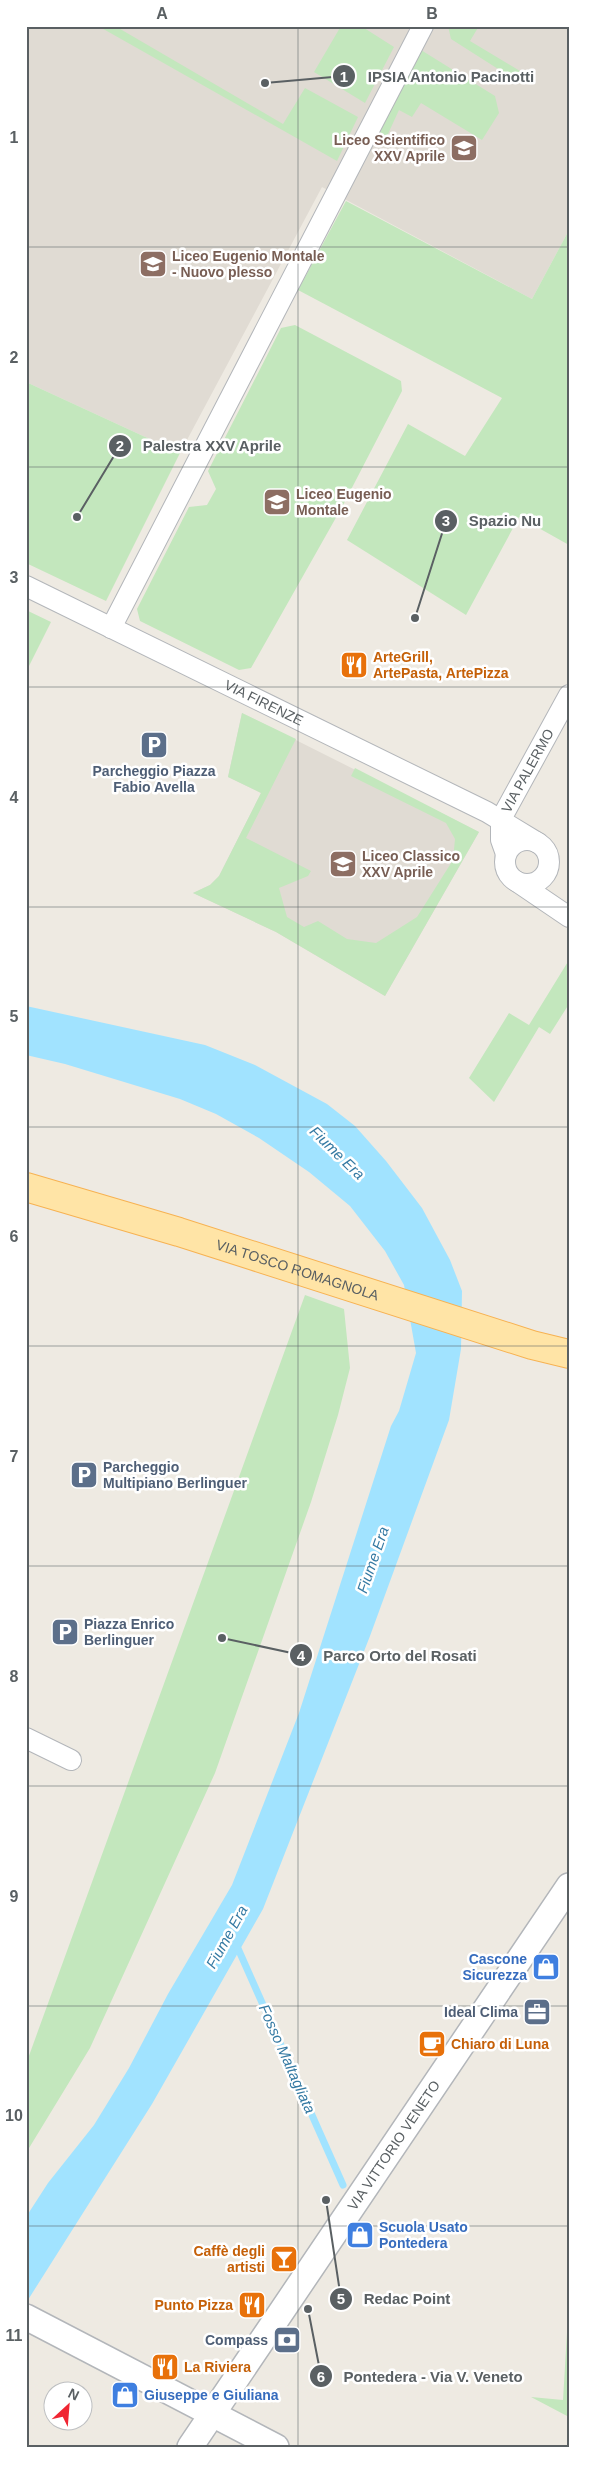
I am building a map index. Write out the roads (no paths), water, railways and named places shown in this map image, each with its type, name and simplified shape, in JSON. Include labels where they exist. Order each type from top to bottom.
[{"type":"main road","name":"VIA TOSCO ROMAGNOLA","points":[[26,1187],[306,1272],[532,1345],[569,1354]]},
{"type":"main road","points":[[532,1345],[569,1364]]},
{"type":"street","points":[[111,628],[422,26]]},
{"type":"street","name":"VIA FIRENZE","points":[[26,586],[501,819],[538,842]]},
{"type":"street","name":"VIA PALERMO","points":[[501,819],[569,695]]},
{"type":"street","points":[[501,819],[501,840],[506,854],[507,872],[516,881],[569,917]]},
{"type":"street","points":[[506,854],[516,842],[531,840],[538,842],[545,850],[549,859],[546,873],[536,882],[529,884],[516,881]]},
{"type":"street","points":[[26,1738],[71,1760]]},
{"type":"street","name":"VIA VITTORIO VENETO","points":[[190,2447],[569,1886]]},
{"type":"street","points":[[26,2317],[276,2447]]},
{"type":"water","name":"Fiume Era","points":[[26,1006],[205,1045],[255,1065],[327,1104],[355,1126],[386,1161],[422,1208],[450,1260],[462,1291],[461,1349],[449,1420],[370,1636],[263,1909],[152,2104],[26,2303],[26,2217],[48,2183],[94,2125],[129,2068],[168,1994],[232,1885],[299,1713],[391,1426],[399,1411],[416,1353],[404,1285],[385,1251],[350,1206],[309,1172],[259,1138],[216,1114],[180,1099],[65,1064],[26,1055]]},
{"type":"waterway","name":"Fosso Maltagliata","points":[[236,1944],[343,2185]]},
{"type":"place","name":"IPSIA Antonio Pacinotti","points":[[265,83]]},
{"type":"place","name":"Liceo Scientifico XXV Aprile","points":[[464,148]]},
{"type":"place","name":"Liceo Eugenio Montale - Nuovo plesso","points":[[153,264]]},
{"type":"place","name":"Liceo Eugenio Montale","points":[[277,502]]},
{"type":"place","name":"Palestra XXV Aprile","points":[[77,517]]},
{"type":"place","name":"Spazio Nu","points":[[415,618]]},
{"type":"place","name":"ArteGrill, ArtePasta, ArtePizza","points":[[354,665]]},
{"type":"place","name":"Parcheggio Piazza Fabio Avella","points":[[154,745]]},
{"type":"place","name":"Liceo Classico XXV Aprile","points":[[343,864]]},
{"type":"place","name":"Parcheggio Multipiano Berlinguer","points":[[84,1475]]},
{"type":"place","name":"Piazza Enrico Berlinguer","points":[[65,1632]]},
{"type":"place","name":"Parco Orto del Rosati","points":[[222,1638]]},
{"type":"place","name":"Cascone Sicurezza","points":[[546,1967]]},
{"type":"place","name":"Ideal Clima","points":[[537,2012]]},
{"type":"place","name":"Chiaro di Luna","points":[[432,2044]]},
{"type":"place","name":"Redac Point","points":[[326,2200]]},
{"type":"place","name":"Scuola Usato Pontedera","points":[[360,2235]]},
{"type":"place","name":"Caffè degli artisti","points":[[284,2259]]},
{"type":"place","name":"Punto Pizza","points":[[252,2305]]},
{"type":"place","name":"Pontedera - Via V. Veneto","points":[[308,2309]]},
{"type":"place","name":"Compass","points":[[287,2340]]},
{"type":"place","name":"La Riviera","points":[[165,2367]]},
{"type":"place","name":"Giuseppe e Giuliana","points":[[125,2395]]}]
